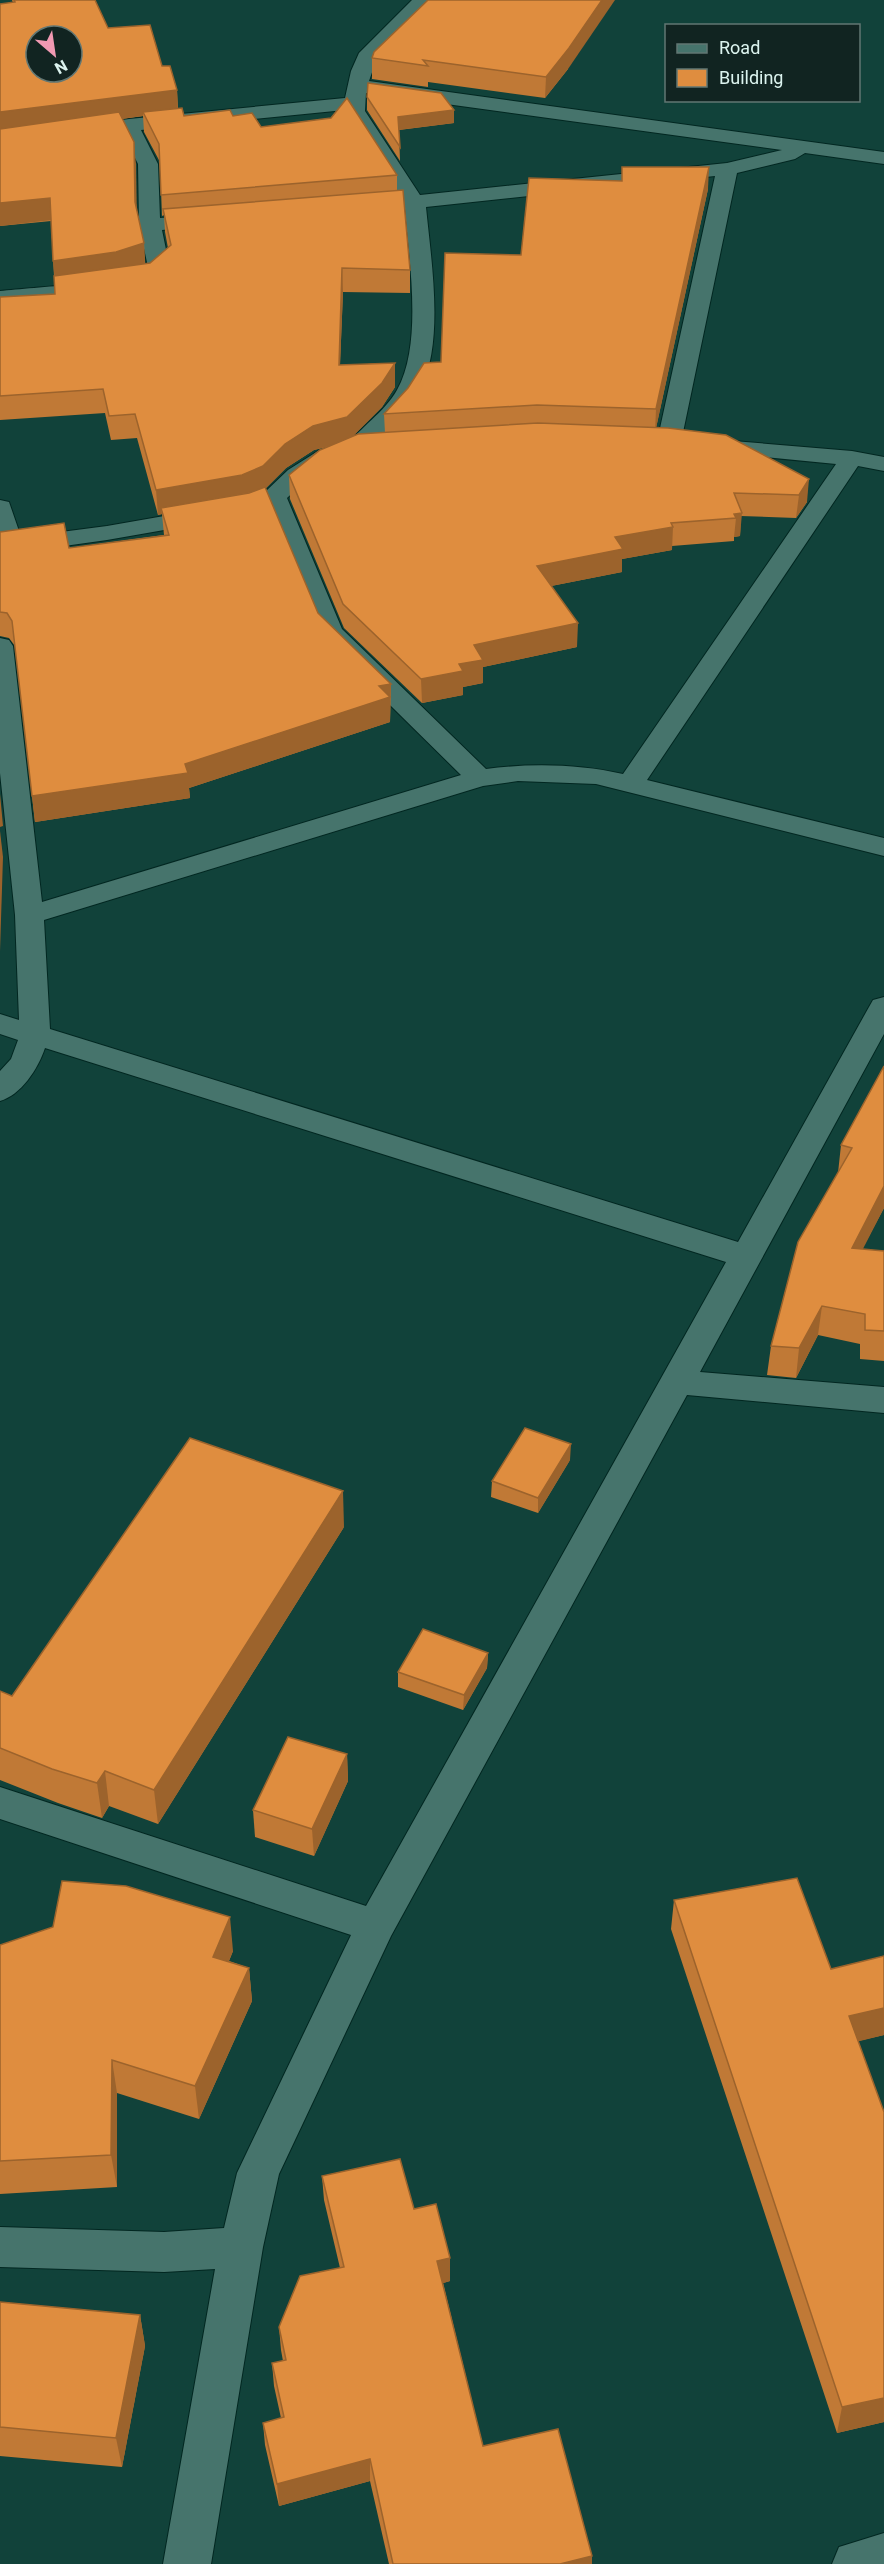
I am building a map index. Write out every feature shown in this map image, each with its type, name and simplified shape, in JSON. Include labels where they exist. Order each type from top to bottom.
[{"type":"street","points":[[357,448],[393,413],[409,389],[418,365],[424,304],[415,202],[355,111],[357,95],[361,70],[369,53],[423,0]]},
{"type":"street","points":[[0,143],[357,95],[884,158]]},
{"type":"street","points":[[0,298],[143,279],[159,269],[150,225],[148,164],[129,125]]},
{"type":"street","points":[[340,210],[727,169],[789,155],[801,147]]},
{"type":"street","points":[[727,169],[658,442],[852,458],[884,464]]},
{"type":"street","points":[[150,225],[233,218]]},
{"type":"street","points":[[0,545],[107,533],[250,508],[274,497],[297,475],[323,456],[357,448],[391,446]]},
{"type":"street","points":[[630,783],[852,458]]},
{"type":"street","points":[[274,497],[330,632],[480,778]]},
{"type":"street","points":[[0,507],[7,531],[0,545]]},
{"type":"street","points":[[0,646],[29,915],[35,1035],[25,1062],[0,1091]]},
{"type":"street","points":[[29,915],[480,778],[530,773],[596,776],[630,783],[884,847]]},
{"type":"street","points":[[187,2564],[241,2247],[258,2173],[376,1926],[884,1007]]},
{"type":"street","points":[[0,1024],[745,1256]]},
{"type":"street","points":[[676,1382],[884,1400]]},
{"type":"street","points":[[0,1803],[376,1926]]},
{"type":"street","points":[[0,2247],[164,2252],[241,2247]]},
{"type":"street","points":[[856,2564],[884,2558]]},
{"type":"building","points":[[14,0],[95,0],[108,28],[150,25],[162,66],[170,66],[177,90],[0,112],[0,4],[15,2]]},
{"type":"building","points":[[428,0],[602,0],[546,77],[423,60],[428,66],[372,58],[374,52]]},
{"type":"building","points":[[368,83],[441,93],[454,110],[398,117],[400,147],[367,97]]},
{"type":"building","points":[[347,98],[397,175],[161,195],[159,144],[143,112],[182,108],[184,116],[230,110],[233,116],[252,113],[261,127],[331,118]]},
{"type":"building","points":[[119,112],[134,142],[135,202],[144,243],[116,252],[53,261],[50,198],[0,203],[0,129]]},
{"type":"building","points":[[622,167],[709,167],[656,409],[537,405],[384,414],[408,388],[424,363],[441,362],[445,253],[521,255],[529,178],[622,181]]},
{"type":"building","points":[[403,190],[410,270],[342,268],[339,365],[395,363],[382,383],[347,417],[313,426],[285,444],[263,466],[242,475],[156,490],[135,414],[109,416],[103,389],[0,396],[0,297],[55,294],[54,276],[150,263],[171,245],[163,209]]},
{"type":"building","points":[[538,423],[668,428],[726,435],[809,479],[799,495],[734,493],[742,513],[734,514],[736,518],[671,523],[673,527],[615,537],[623,549],[537,566],[578,623],[474,645],[483,660],[459,664],[463,671],[421,679],[343,604],[289,475],[320,450],[358,434]]},
{"type":"building","points":[[265,487],[318,613],[391,684],[379,686],[390,697],[185,764],[188,773],[32,796],[12,621],[7,613],[0,612],[0,532],[64,523],[69,548],[169,535],[161,508],[249,493]]},
{"type":"building","points":[[884,1066],[884,1186],[852,1248],[884,1251],[884,1331],[865,1330],[865,1314],[822,1306],[799,1348],[771,1346],[798,1242],[852,1148],[841,1145]]},
{"type":"building","points":[[525,1428],[571,1444],[538,1498],[492,1481]]},
{"type":"building","points":[[190,1438],[343,1491],[154,1790],[105,1771],[97,1783],[52,1769],[0,1748],[0,1691],[12,1696]]},
{"type":"building","points":[[423,1629],[488,1653],[464,1695],[398,1672]]},
{"type":"building","points":[[288,1737],[347,1754],[312,1829],[253,1810]]},
{"type":"building","points":[[797,1878],[831,1969],[884,1956],[884,2008],[849,2016],[884,2112],[884,2398],[842,2407],[674,1900]]},
{"type":"building","points":[[62,1881],[126,1886],[230,1917],[213,1957],[249,1968],[195,2086],[112,2060],[111,2155],[0,2161],[0,1945],[53,1927]]},
{"type":"building","points":[[400,2159],[414,2209],[436,2204],[450,2258],[437,2261],[483,2446],[558,2429],[592,2556],[560,2564],[393,2564],[370,2459],[277,2484],[263,2423],[284,2417],[272,2363],[286,2360],[279,2327],[300,2276],[344,2267],[322,2176]]},
{"type":"building","points":[[0,2302],[140,2315],[116,2438],[0,2427]]}]
